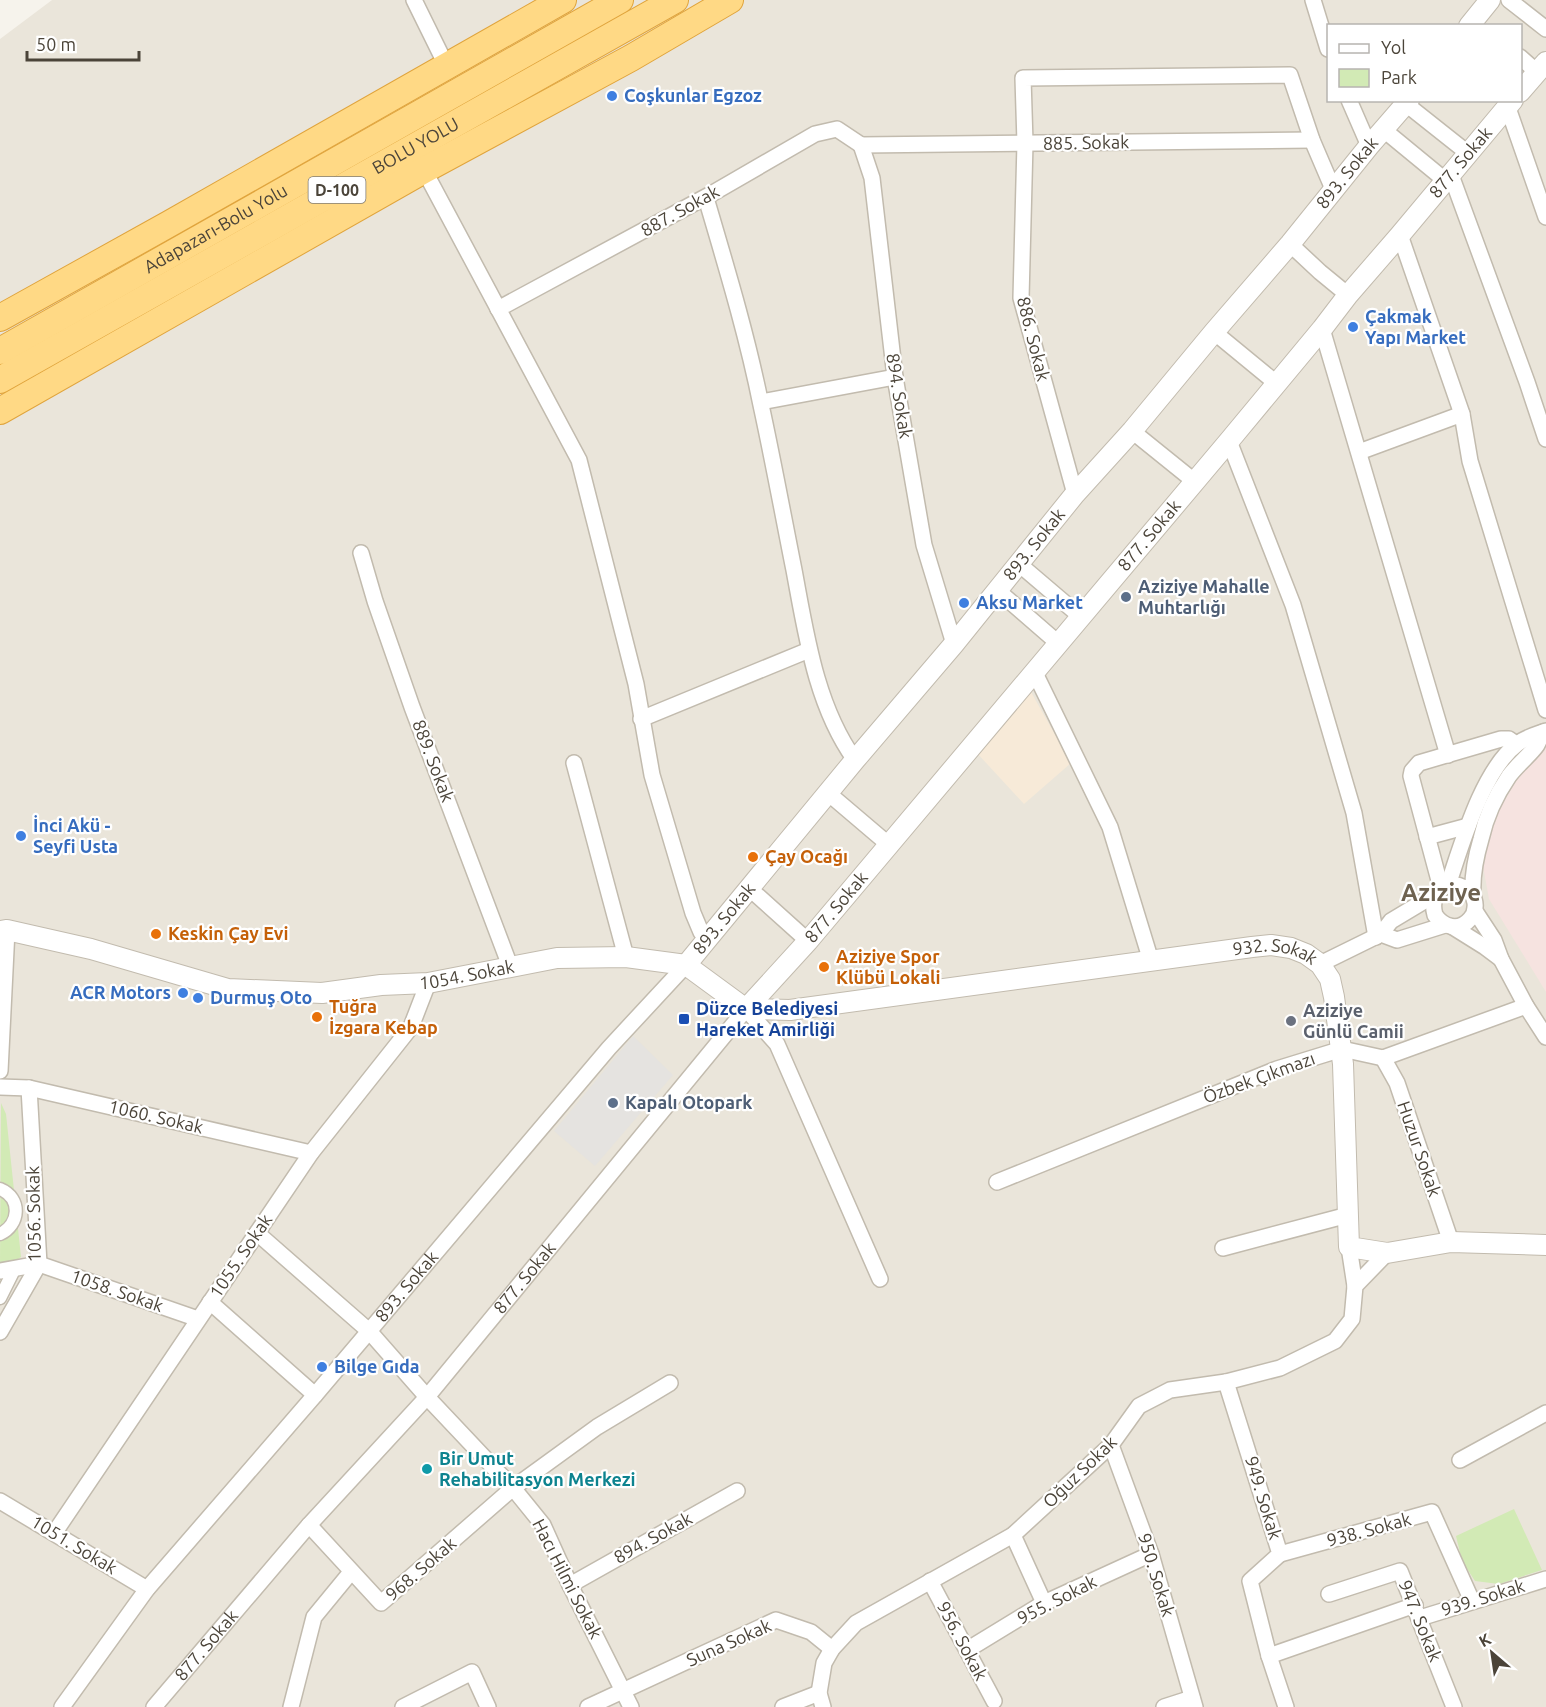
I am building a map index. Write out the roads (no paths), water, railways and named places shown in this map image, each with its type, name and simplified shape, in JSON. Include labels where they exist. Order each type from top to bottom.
[{"type":"highway","name":"Adapazarı-Bolu Yolu","points":[[0,351],[620,0]]},
{"type":"highway","name":"BOLU YOLU","points":[[0,380],[675,0]]},
{"type":"highway","points":[[0,411],[424,170],[631,58],[730,0]]},
{"type":"highway","points":[[0,318],[447,67],[552,3]]},
{"type":"street","points":[[414,0],[447,67]]},
{"type":"street","points":[[1313,0],[1327,43]]},
{"type":"street","points":[[1477,23],[1490,0]]},
{"type":"street","points":[[1509,0],[1546,29]]},
{"type":"street","points":[[1522,57],[1542,67],[1522,91]]},
{"type":"street","name":"886. Sokak","points":[[1075,494],[1021,298],[1025,143],[1023,78],[1290,75],[1312,141]]},
{"type":"street","points":[[1350,102],[1369,146]]},
{"type":"street","points":[[1408,102],[1469,154]]},
{"type":"street","name":"893. Sokak","points":[[62,1707],[147,1589],[609,1048],[686,965],[828,792],[954,644],[1075,494],[1132,431],[1408,102]]},
{"type":"street","points":[[1510,104],[1546,217]]},
{"type":"street","name":"877. Sokak","points":[[154,1707],[309,1526],[427,1397],[746,1009],[808,940],[1510,104]]},
{"type":"street","name":"887. Sokak","points":[[498,309],[706,198],[815,134],[837,129],[861,145]]},
{"type":"street","points":[[1384,130],[1449,178],[1523,371],[1546,439]]},
{"type":"street","points":[[1312,141],[1333,189]]},
{"type":"street","name":"885. Sokak","points":[[861,145],[1312,141]]},
{"type":"street","name":"894. Sokak","points":[[861,145],[872,178],[895,377],[924,545],[954,644]]},
{"type":"street","points":[[424,170],[579,460],[636,684],[652,775],[693,913],[701,932],[707,939]]},
{"type":"street","points":[[706,198],[733,289],[761,402],[809,650],[828,709],[846,748],[855,760]]},
{"type":"street","points":[[1400,235],[1462,414],[1470,461],[1546,710]]},
{"type":"street","points":[[1290,244],[1348,295]]},
{"type":"street","points":[[1322,329],[1448,755]]},
{"type":"street","points":[[1214,332],[1276,383]]},
{"type":"street","points":[[761,402],[895,377]]},
{"type":"street","points":[[1359,452],[1462,414]]},
{"type":"street","points":[[1132,431],[1194,481]]},
{"type":"street","points":[[1229,441],[1293,605],[1354,813],[1379,935]]},
{"type":"street","name":"889. Sokak","points":[[362,553],[375,601],[405,686],[510,966]]},
{"type":"street","points":[[1019,564],[1080,616]]},
{"type":"street","points":[[998,590],[1058,643]]},
{"type":"street","points":[[641,719],[809,650]]},
{"type":"street","points":[[1034,671],[1110,827],[1151,961]]},
{"type":"street","points":[[1379,935],[1397,940],[1449,926],[1460,926],[1472,917],[1477,854],[1486,820],[1509,777],[1536,746],[1544,731]]},
{"type":"street","points":[[1501,959],[1485,947],[1439,921],[1435,915],[1433,901],[1442,889],[1496,766],[1516,744],[1528,736],[1544,731]]},
{"type":"street","points":[[1442,889],[1411,776],[1412,771],[1419,763],[1501,739],[1509,739],[1516,744]]},
{"type":"street","points":[[574,763],[626,957]]},
{"type":"street","points":[[828,792],[888,844]]},
{"type":"street","points":[[1427,837],[1468,826]]},
{"type":"street","points":[[1320,964],[1379,935],[1392,921],[1442,889],[1455,884],[1462,886],[1469,890],[1501,959],[1526,1006],[1546,1037]]},
{"type":"street","points":[[749,888],[808,940]]},
{"type":"street","points":[[0,1071],[3,930]]},
{"type":"street","name":"1054. Sokak","points":[[3,930],[91,949],[228,989],[322,993],[381,985],[428,983],[557,957],[626,957],[686,965]]},
{"type":"street","name":"932. Sokak","points":[[746,1009],[790,1010],[1271,945],[1291,948],[1306,954],[1320,964],[1330,979],[1334,997],[1342,1049],[1349,1247]]},
{"type":"street","points":[[686,965],[746,1009],[777,1044],[880,1279]]},
{"type":"street","name":"1055. Sokak","points":[[55,1532],[311,1153],[411,1027],[428,983]]},
{"type":"street","points":[[1383,1058],[1526,1006]]},
{"type":"street","name":"Özbek Çıkmazı","points":[[998,1182],[1277,1069],[1342,1049],[1383,1058]]},
{"type":"street","name":"Huzur Sokak","points":[[1383,1058],[1397,1083],[1451,1242]]},
{"type":"street","name":"1060. Sokak","points":[[0,1087],[28,1088],[311,1153]]},
{"type":"street","name":"1056. Sokak","points":[[0,1332],[39,1264],[28,1088]]},
{"type":"street","points":[[0,1189],[10,1196],[16,1207],[12,1226],[0,1234]]},
{"type":"street","points":[[16,1207],[35,1205]]},
{"type":"street","points":[[1223,1248],[1348,1215]]},
{"type":"street","name":"Hacı Hilmi Sokak","points":[[257,1233],[369,1331],[427,1397],[513,1488],[543,1525],[631,1707]]},
{"type":"street","points":[[1349,1247],[1387,1253],[1451,1242],[1546,1245]]},
{"type":"street","name":"Oğuz Sokak","points":[[821,1700],[824,1663],[832,1649],[856,1623],[1013,1535],[1112,1445],[1138,1406],[1170,1390],[1226,1382],[1280,1368],[1335,1341],[1353,1319],[1355,1286],[1349,1247]]},
{"type":"street","points":[[1355,1286],[1387,1253]]},
{"type":"street","name":"1058. Sokak","points":[[7,1269],[39,1264],[198,1319]]},
{"type":"street","points":[[0,1298],[7,1269]]},
{"type":"street","points":[[210,1302],[315,1395]]},
{"type":"street","name":"949. Sokak","points":[[1226,1382],[1280,1554],[1250,1581],[1269,1656],[1286,1707]]},
{"type":"street","points":[[513,1488],[597,1427],[670,1383]]},
{"type":"street","points":[[1460,1460],[1546,1413]]},
{"type":"street","name":"950. Sokak","points":[[1112,1445],[1151,1554],[1193,1703]]},
{"type":"street","name":"968. Sokak","points":[[309,1526],[381,1603],[513,1488]]},
{"type":"street","name":"894. Sokak","points":[[570,1584],[737,1491]]},
{"type":"street","name":"1051. Sokak","points":[[0,1501],[147,1589]]},
{"type":"street","name":"938. Sokak","points":[[1280,1554],[1432,1512],[1472,1601]]},
{"type":"street","points":[[1013,1535],[1044,1604]]},
{"type":"street","name":"955. Sokak","points":[[967,1650],[1044,1604],[1151,1554]]},
{"type":"street","name":"947. Sokak","points":[[1329,1594],[1400,1571],[1454,1707]]},
{"type":"street","points":[[291,1707],[314,1617],[351,1572]]},
{"type":"street","name":"939. Sokak","points":[[1269,1656],[1417,1611],[1472,1601],[1546,1580]]},
{"type":"street","name":"956. Sokak","points":[[930,1581],[994,1701]]},
{"type":"street","name":"Suna Sokak","points":[[588,1707],[776,1620],[811,1632],[832,1649]]},
{"type":"street","points":[[403,1707],[472,1672],[489,1707]]},
{"type":"street","points":[[783,1707],[821,1700]]},
{"type":"street","points":[[1164,1707],[1193,1703]]},
{"type":"place","name":"Coşkunlar Egzoz","points":[[612,96]]},
{"type":"place","name":"Çakmak Yapı Market","points":[[1353,327]]},
{"type":"place","name":"Aziziye Mahalle Muhtarlığı","points":[[1126,597]]},
{"type":"place","name":"Aksu Market","points":[[964,603]]},
{"type":"place","name":"İnci Akü - Seyfi Usta","points":[[21,836]]},
{"type":"place","name":"Çay Ocağı","points":[[753,857]]},
{"type":"place","name":"Keskin Çay Evi","points":[[156,934]]},
{"type":"place","name":"Aziziye Spor Klübü Lokali","points":[[824,967]]},
{"type":"place","name":"ACR Motors","points":[[183,993]]},
{"type":"place","name":"Durmuş Oto","points":[[198,998]]},
{"type":"place","name":"Tuğra İzgara Kebap","points":[[317,1017]]},
{"type":"place","name":"Düzce Belediyesi Hareket Amirliği","points":[[684,1019]]},
{"type":"place","name":"Aziziye Günlü Camii","points":[[1291,1021]]},
{"type":"place","name":"Kapalı Otopark","points":[[613,1103]]},
{"type":"place","name":"Bilge Gıda","points":[[322,1367]]},
{"type":"place","name":"Bir Umut Rehabilitasyon Merkezi","points":[[427,1469]]},
{"type":"district","name":"Aziziye","points":[[1441,893]]}]
